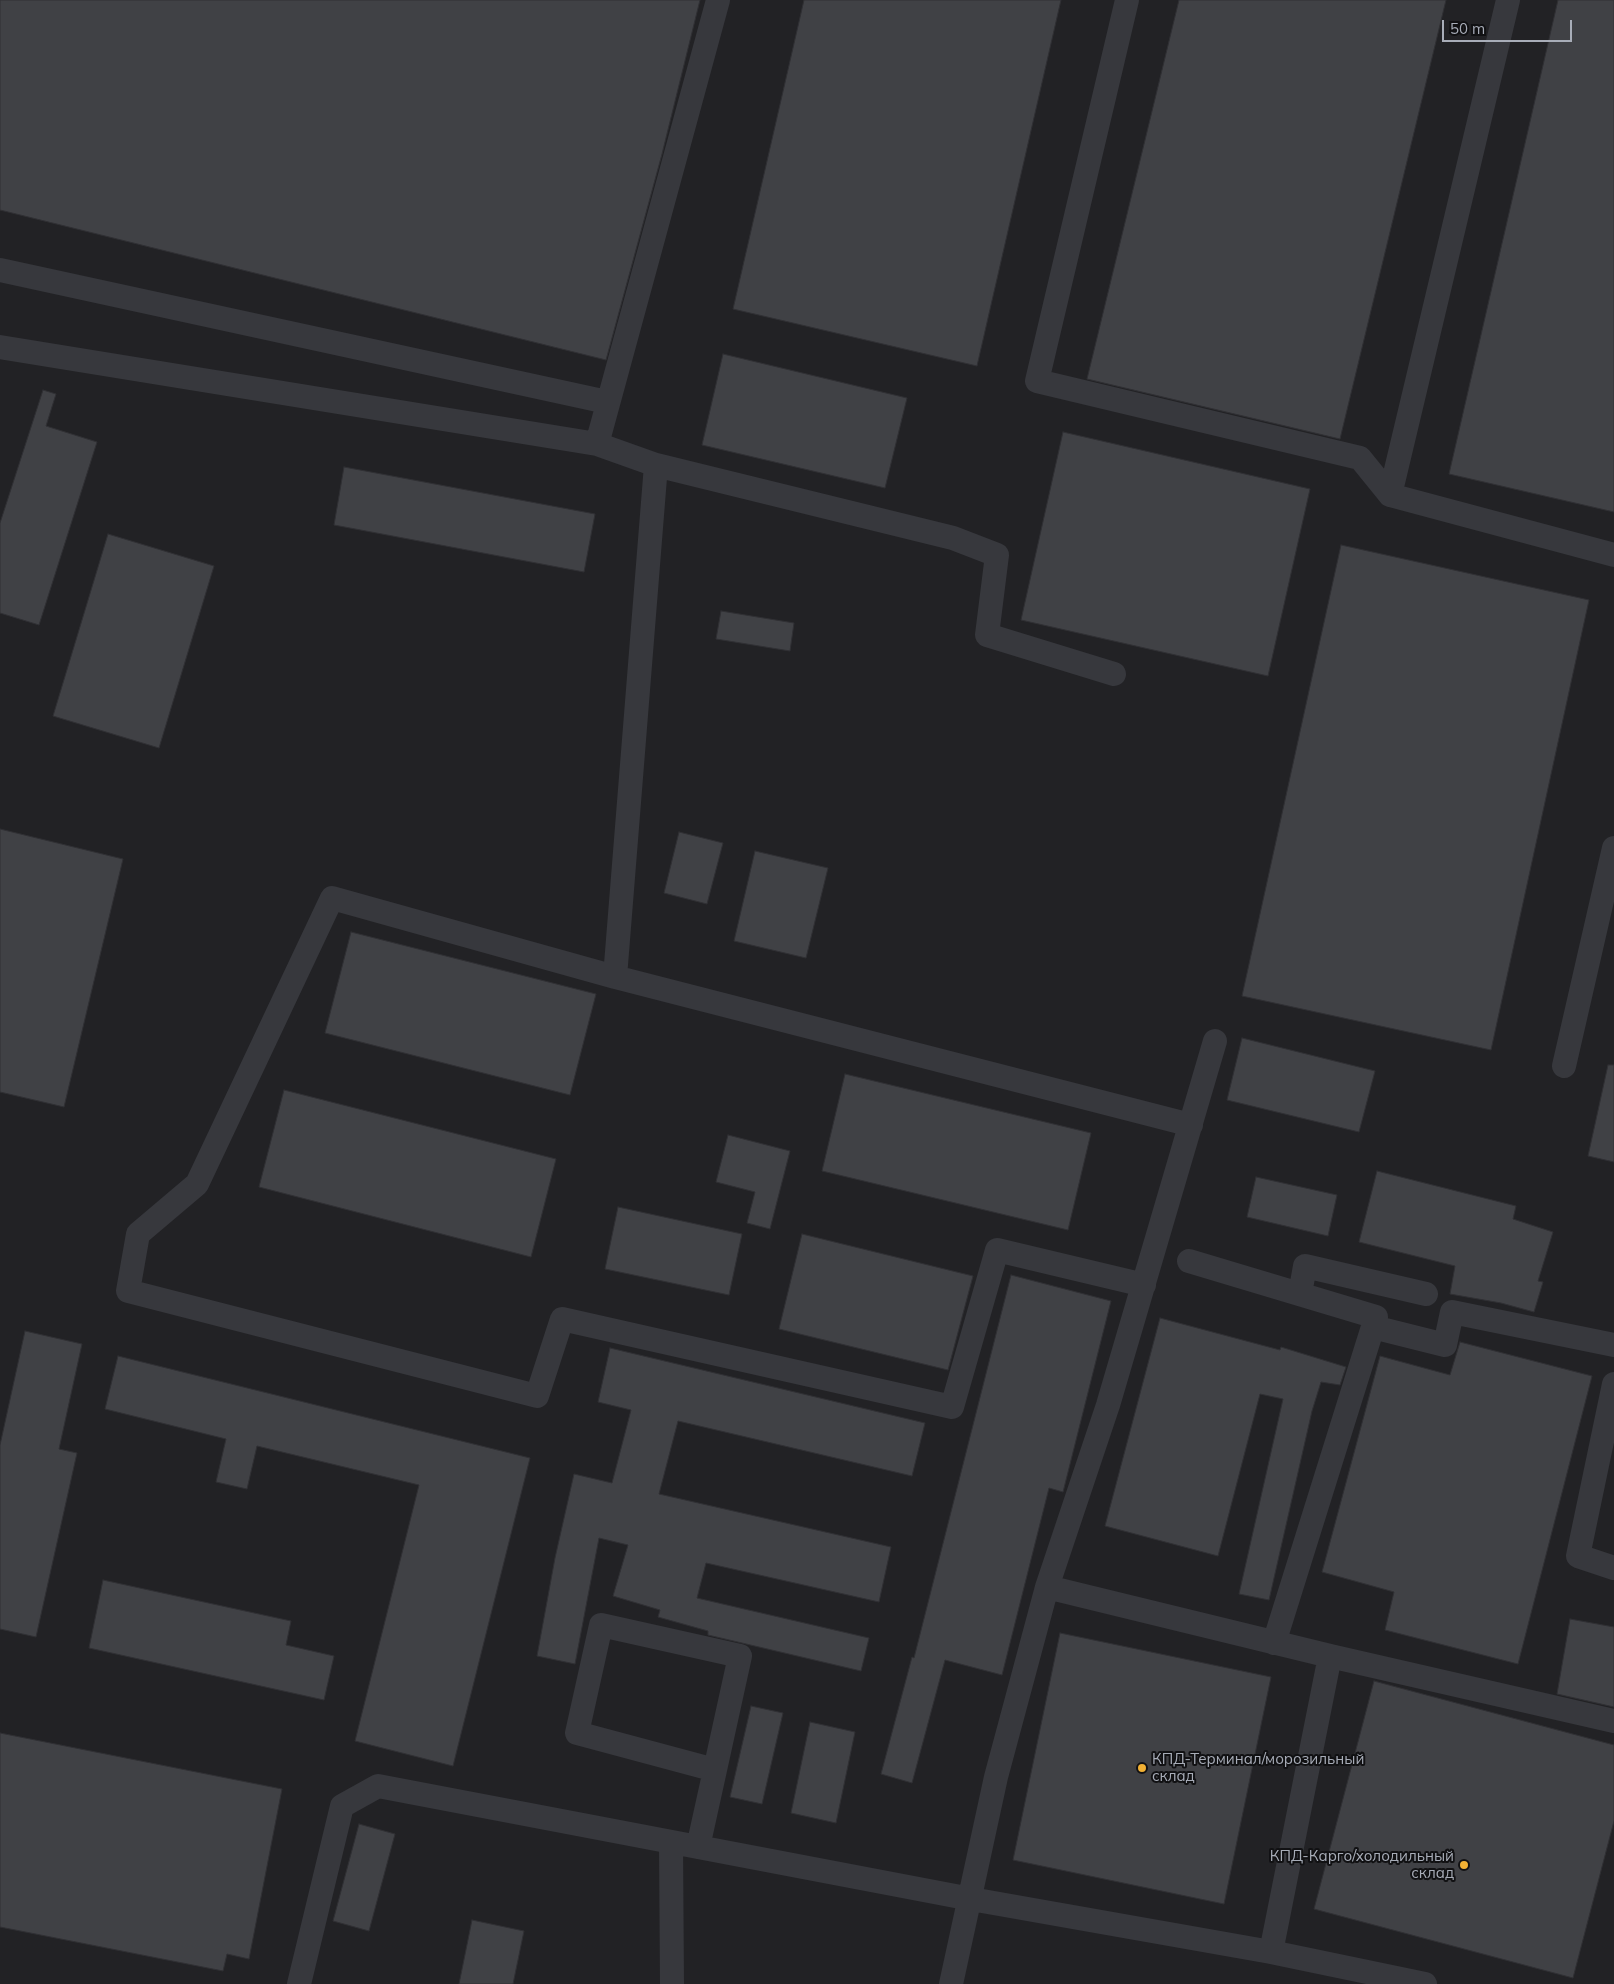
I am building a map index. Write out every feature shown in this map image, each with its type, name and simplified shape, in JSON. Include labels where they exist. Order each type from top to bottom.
[{"type":"lane","points":[[597,444],[718,0]]},
{"type":"lane","points":[[1127,0],[1037,382],[1360,458],[1390,495],[1614,555]]},
{"type":"lane","points":[[1390,495],[1508,0]]},
{"type":"lane","points":[[0,270],[607,402]]},
{"type":"lane","points":[[0,347],[597,444],[656,465],[953,538],[997,555],[987,635],[1114,674]]},
{"type":"lane","points":[[615,978],[656,465]]},
{"type":"lane","points":[[1564,1066],[1614,848]]},
{"type":"lane","points":[[1144,1285],[998,1250],[952,1407],[562,1320],[537,1396],[128,1292],[138,1234],[197,1184],[332,898],[615,978],[1191,1125]]},
{"type":"lane","points":[[951,1984],[996,1777],[1047,1587],[1108,1405],[1215,1041]]},
{"type":"lane","points":[[1189,1261],[1376,1317],[1274,1643]]},
{"type":"lane","points":[[1300,1294],[1305,1266],[1426,1294]]},
{"type":"lane","points":[[1373,1327],[1445,1345],[1452,1312],[1614,1345]]},
{"type":"lane","points":[[1614,1384],[1578,1556],[1614,1568]]},
{"type":"lane","points":[[1047,1587],[1274,1643],[1614,1722]]},
{"type":"lane","points":[[698,1847],[715,1770],[740,1656],[601,1625],[577,1733],[715,1770]]},
{"type":"lane","points":[[1271,1952],[1330,1656]]},
{"type":"lane","points":[[299,1984],[342,1806],[378,1786],[971,1899],[1271,1952],[1425,1984]]},
{"type":"lane","points":[[671,1842],[672,1984]]},
{"type":"shaded area","points":[[0,0],[1614,0],[1614,1984],[0,1984]]},
{"type":"building","points":[[0,0],[700,0],[662,154],[606,360],[0,210]]},
{"type":"building","points":[[804,0],[1061,0],[977,366],[733,309]]},
{"type":"building","points":[[1179,0],[1446,0],[1340,439],[1087,379]]},
{"type":"building","points":[[1558,0],[1614,0],[1614,512],[1449,474]]},
{"type":"building","points":[[723,354],[907,398],[885,488],[702,445]]},
{"type":"building","points":[[43,390],[56,394],[46,426],[97,442],[39,625],[0,613],[0,523]]},
{"type":"building","points":[[1063,432],[1310,489],[1268,676],[1021,620]]},
{"type":"building","points":[[344,467],[595,514],[584,572],[334,525]]},
{"type":"building","points":[[108,534],[214,566],[159,748],[53,716]]},
{"type":"building","points":[[1341,545],[1589,600],[1491,1050],[1242,996]]},
{"type":"building","points":[[721,611],[794,623],[790,651],[716,639]]},
{"type":"building","points":[[0,829],[123,859],[64,1107],[0,1092]]},
{"type":"building","points":[[679,832],[723,843],[707,904],[664,893]]},
{"type":"building","points":[[755,851],[828,868],[806,958],[734,941]]},
{"type":"building","points":[[351,932],[596,994],[570,1095],[325,1033]]},
{"type":"building","points":[[1242,1038],[1375,1071],[1359,1132],[1227,1100]]},
{"type":"building","points":[[1608,1065],[1614,1065],[1614,1162],[1588,1156]]},
{"type":"building","points":[[845,1074],[1091,1133],[1068,1230],[822,1171]]},
{"type":"building","points":[[284,1090],[556,1159],[531,1257],[259,1187]]},
{"type":"building","points":[[728,1135],[790,1151],[770,1229],[747,1223],[755,1192],[716,1182]]},
{"type":"building","points":[[1377,1171],[1516,1206],[1513,1219],[1553,1232],[1538,1281],[1543,1282],[1534,1312],[1501,1303],[1450,1294],[1455,1266],[1359,1242]]},
{"type":"building","points":[[1256,1177],[1337,1195],[1328,1236],[1247,1217]]},
{"type":"building","points":[[618,1207],[742,1234],[729,1295],[605,1269]]},
{"type":"building","points":[[802,1234],[973,1276],[948,1370],[779,1329]]},
{"type":"building","points":[[1011,1275],[1111,1301],[1063,1492],[1049,1488],[1002,1675],[945,1660],[912,1783],[881,1774],[912,1657],[914,1658]]},
{"type":"building","points":[[1160,1318],[1280,1350],[1281,1347],[1346,1367],[1340,1385],[1321,1382],[1312,1411],[1269,1600],[1239,1594],[1283,1399],[1260,1394],[1218,1556],[1105,1526]]},
{"type":"building","points":[[25,1331],[82,1344],[59,1449],[77,1453],[36,1637],[0,1629],[0,1445]]},
{"type":"building","points":[[1460,1342],[1592,1376],[1518,1664],[1385,1630],[1394,1592],[1322,1572],[1380,1356],[1450,1375]]},
{"type":"building","points":[[610,1348],[925,1423],[912,1476],[678,1421],[659,1494],[891,1547],[879,1602],[706,1563],[697,1598],[869,1638],[861,1671],[708,1635],[708,1631],[658,1617],[660,1610],[613,1596],[628,1545],[599,1538],[575,1664],[537,1656],[555,1558],[574,1474],[612,1483],[631,1410],[598,1402]]},
{"type":"building","points":[[118,1356],[530,1458],[453,1766],[355,1741],[419,1485],[257,1446],[247,1489],[216,1482],[226,1439],[105,1409]]},
{"type":"building","points":[[103,1580],[291,1621],[286,1645],[334,1656],[324,1700],[89,1648]]},
{"type":"building","points":[[1570,1619],[1614,1627],[1614,1707],[1557,1694]]},
{"type":"building","name":"КПД-Терминал/морозильный склад","points":[[1060,1633],[1271,1677],[1224,1904],[1013,1860]]},
{"type":"building","name":"КПД-Карго/холодильный склад","points":[[1374,1681],[1614,1745],[1614,1821],[1573,1978],[1314,1909]]},
{"type":"building","points":[[751,1706],[783,1713],[762,1804],[730,1797]]},
{"type":"building","points":[[810,1722],[855,1732],[836,1823],[791,1813]]},
{"type":"building","points":[[0,1733],[282,1789],[249,1959],[227,1954],[223,1971],[0,1927]]},
{"type":"building","points":[[359,1824],[395,1834],[369,1931],[333,1921]]},
{"type":"building","points":[[472,1920],[524,1931],[513,1984],[459,1984]]},
{"type":"place","name":"КПД-Терминал/морозильный склад","points":[[1142,1768]]},
{"type":"place","name":"КПД-Карго/холодильный склад","points":[[1464,1865]]}]
